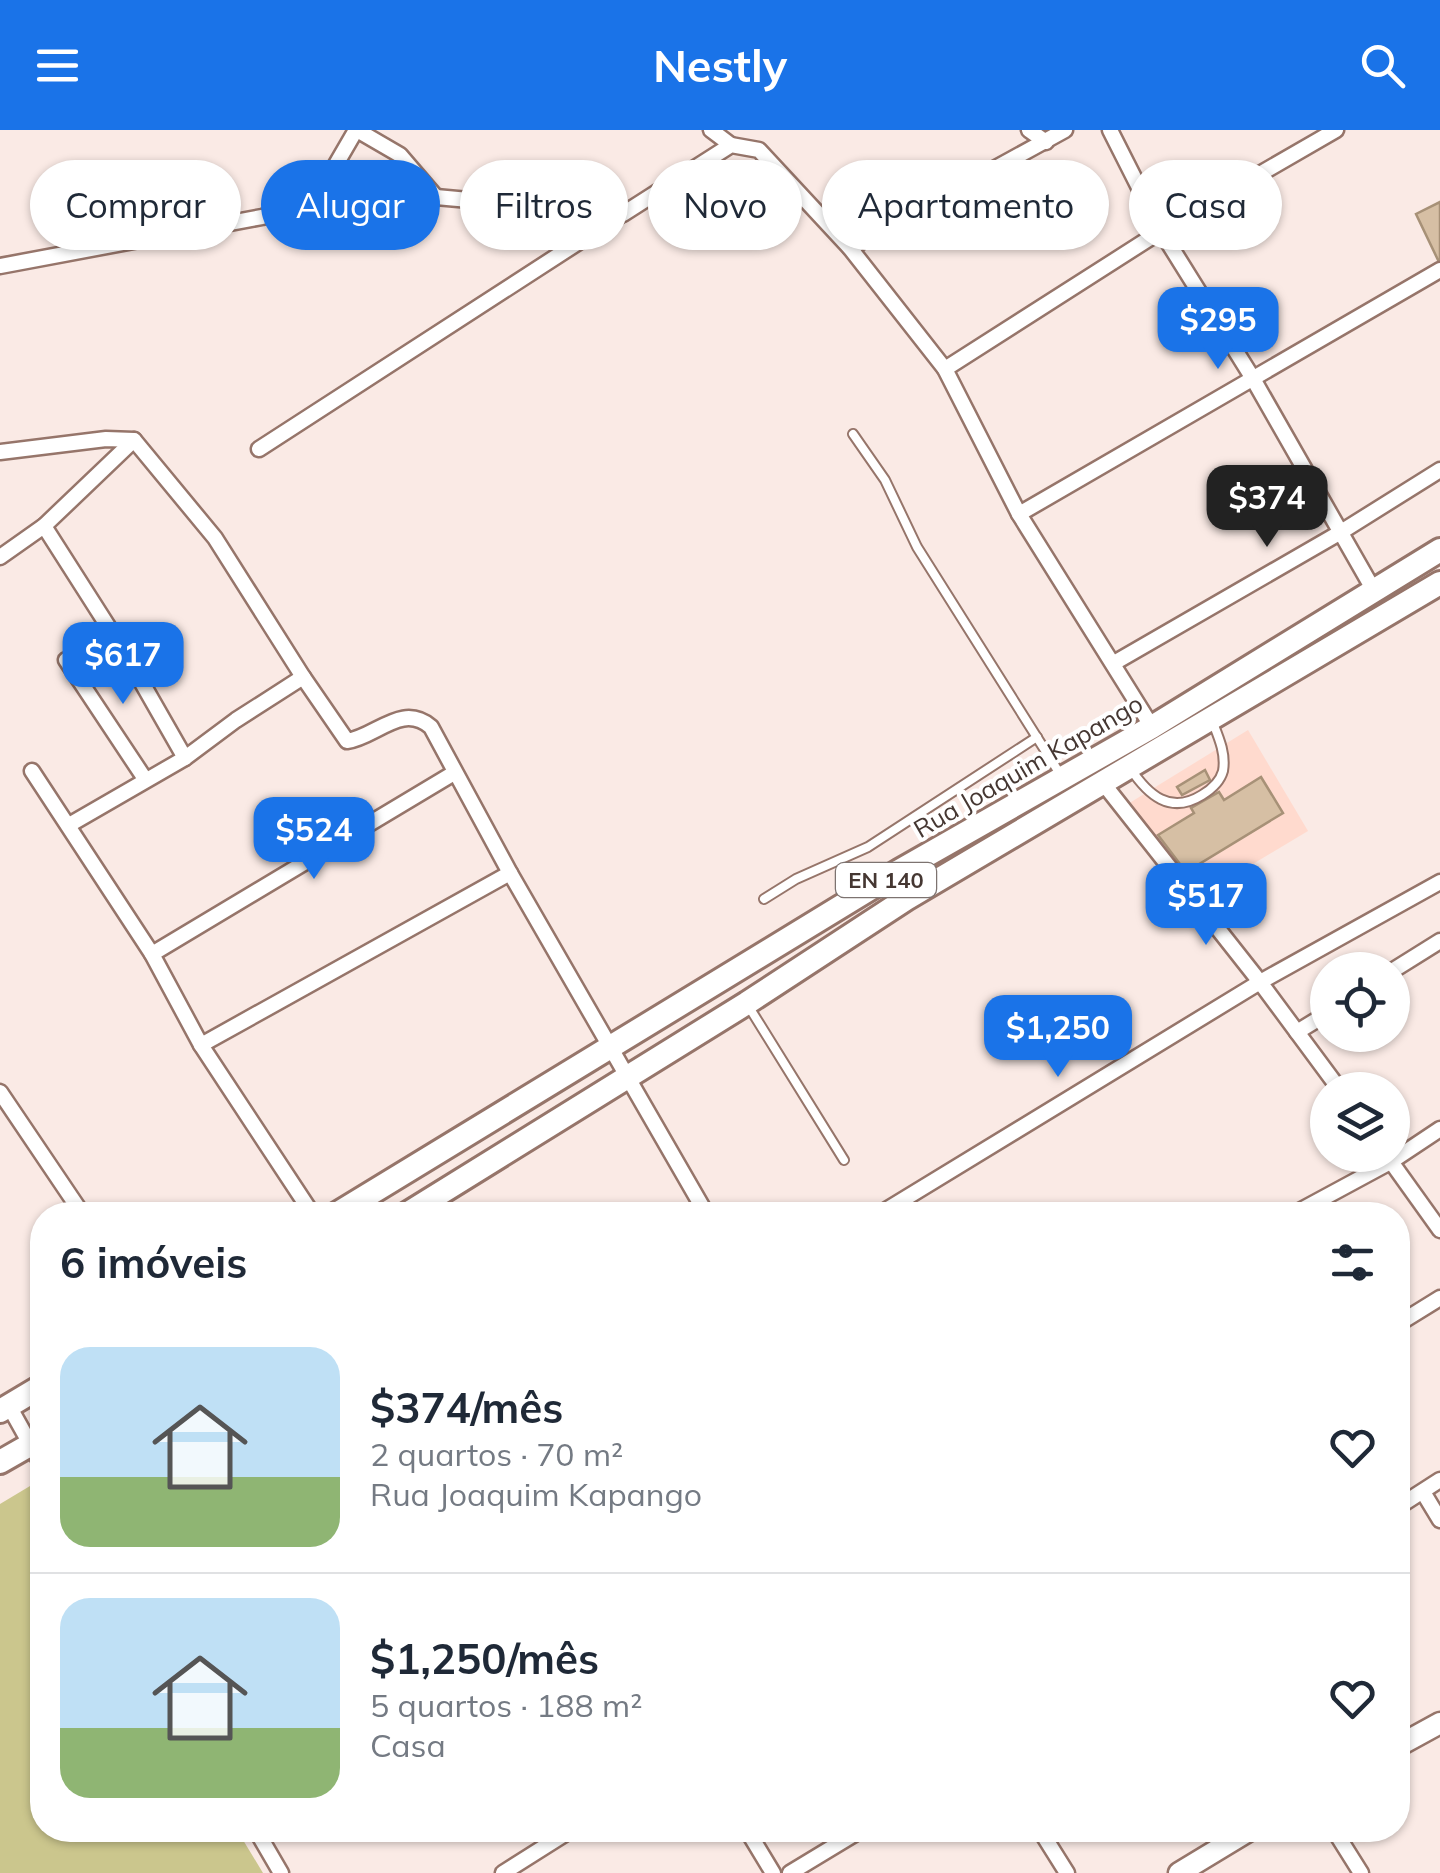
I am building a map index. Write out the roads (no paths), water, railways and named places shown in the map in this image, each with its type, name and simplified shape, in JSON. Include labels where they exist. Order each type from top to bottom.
[{"type":"main road","name":"Rua Joaquim Kapango","points":[[356,1202],[899,871],[1152,727],[1440,550]]},
{"type":"main road","name":"Rua Joaquim Kapango","points":[[426,1202],[747,1003],[906,899],[1440,582]]},
{"type":"main road","points":[[4,1408],[30,1393]]},
{"type":"main road","points":[[0,1462],[30,1452]]},
{"type":"street","points":[[339,160],[356,130],[404,160]]},
{"type":"street","points":[[711,130],[731,146],[759,150],[822,218]]},
{"type":"street","points":[[1029,130],[1046,142]]},
{"type":"street","points":[[1013,160],[1065,130]]},
{"type":"street","points":[[1110,130],[1129,168]]},
{"type":"street","points":[[1282,161],[1336,130]]},
{"type":"street","points":[[628,211],[731,146]]},
{"type":"street","points":[[0,266],[261,217]]},
{"type":"street","points":[[258,450],[567,250]]},
{"type":"street","points":[[852,250],[945,369],[1019,514],[1152,727]]},
{"type":"street","points":[[945,369],[1129,250]]},
{"type":"street","points":[[1173,250],[1252,377],[1374,589]]},
{"type":"street","points":[[1019,514],[1440,270]]},
{"type":"street","points":[[0,452],[106,439],[134,440],[215,538],[347,741],[390,721],[414,717],[431,727],[510,874],[700,1202]]},
{"type":"street","points":[[0,557],[44,526],[134,440]]},
{"type":"street","points":[[1114,664],[1440,470]]},
{"type":"street","points":[[44,526],[186,758]]},
{"type":"street","points":[[66,660],[145,779]]},
{"type":"street","points":[[68,825],[186,758],[236,720],[303,678]]},
{"type":"street","points":[[32,771],[152,954],[200,1044],[304,1202]]},
{"type":"street","points":[[152,954],[454,773]]},
{"type":"street","points":[[1103,783],[1327,1072]]},
{"type":"street","points":[[200,1044],[510,874]]},
{"type":"street","points":[[899,1202],[1260,982],[1440,882]]},
{"type":"street","points":[[1410,960],[1440,941]]},
{"type":"street","points":[[1298,1032],[1310,1024]]},
{"type":"street","points":[[0,1092],[74,1202]]},
{"type":"street","points":[[1410,1146],[1440,1129]]},
{"type":"street","points":[[1314,1202],[1365,1172]]},
{"type":"street","points":[[1399,1172],[1440,1230]]},
{"type":"street","points":[[1410,1317],[1440,1298]]},
{"type":"street","points":[[4,1408],[30,1439]]},
{"type":"street","points":[[1410,1500],[1440,1480]]},
{"type":"street","points":[[1423,1492],[1440,1520]]},
{"type":"street","points":[[1410,1739],[1440,1723]]},
{"type":"street","points":[[263,1842],[281,1873]]},
{"type":"street","points":[[503,1873],[552,1842]]},
{"type":"street","points":[[754,1842],[773,1873]]},
{"type":"street","points":[[790,1873],[841,1842]]},
{"type":"street","points":[[1048,1842],[1067,1873]]},
{"type":"street","points":[[1179,1873],[1230,1842]]},
{"type":"street","points":[[1342,1842],[1361,1873]]},
{"type":"lane","points":[[853,434],[885,480],[917,547],[1063,778]]},
{"type":"lane","points":[[1130,768],[1142,786],[1163,802],[1179,804],[1202,795],[1216,784],[1222,772],[1220,743],[1211,720]]},
{"type":"lane","points":[[764,899],[880,839],[1037,738]]},
{"type":"lane","points":[[747,1003],[844,1160]]}]
